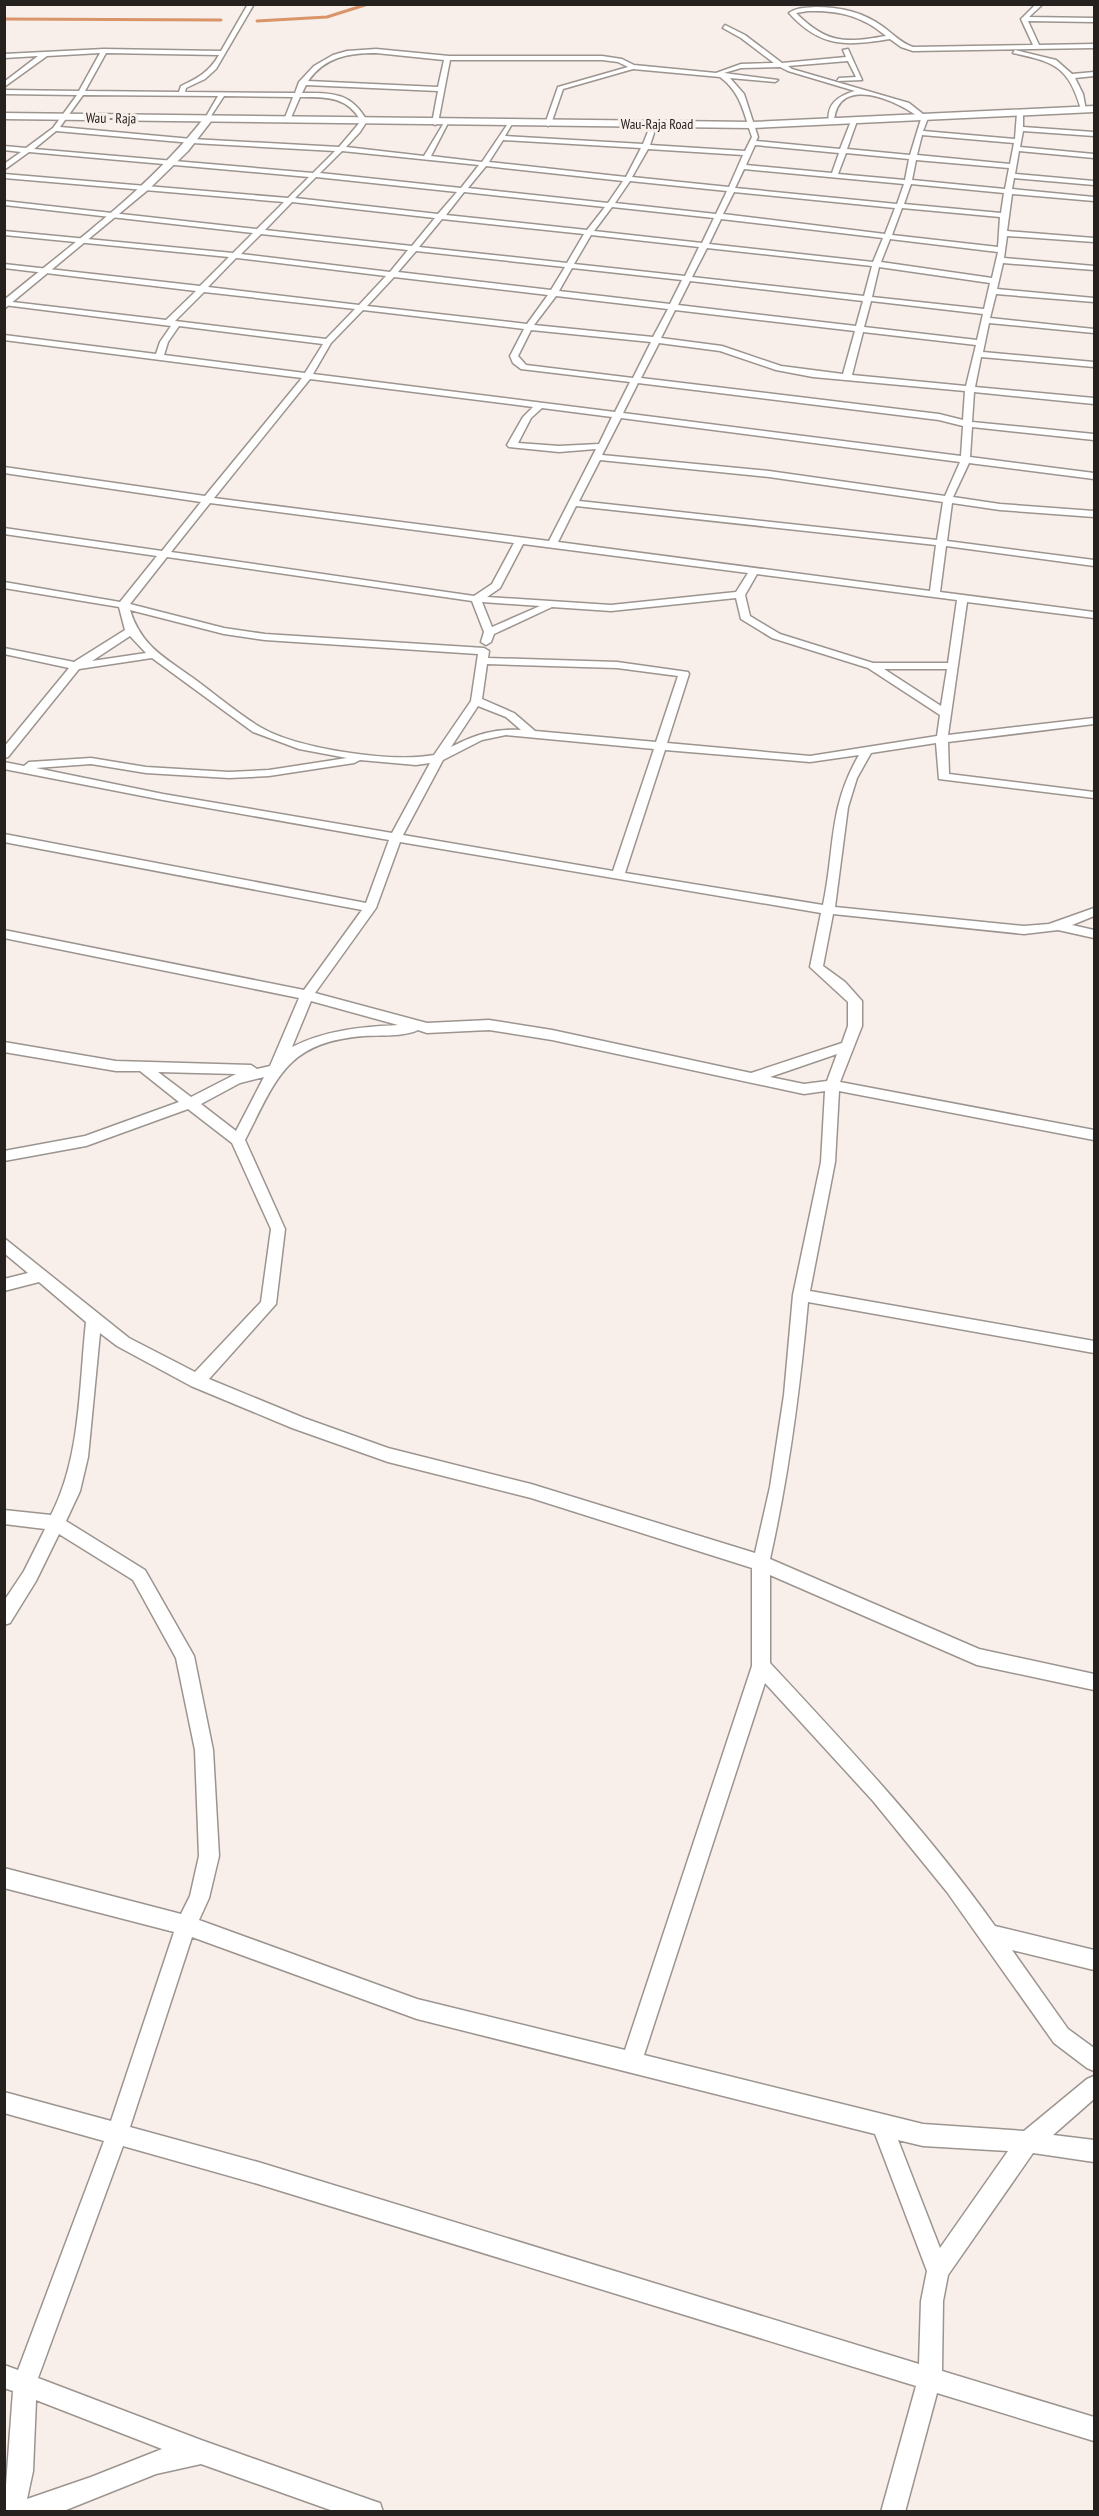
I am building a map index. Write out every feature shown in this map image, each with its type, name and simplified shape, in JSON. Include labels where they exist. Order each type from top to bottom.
[{"type":"main road","name":"Wau-Raja Road","points":[[213,120],[752,125],[1089,109]]},
{"type":"main road","name":"Wau - Raja","points":[[4,117],[213,120]]},
{"type":"street","points":[[181,95],[183,87],[203,78],[214,68],[251,4]]},
{"type":"street","points":[[1024,19],[1040,4]]},
{"type":"street","points":[[891,37],[845,45],[810,31],[792,13],[797,10],[842,9],[866,19],[891,37],[903,47],[913,49],[991,49],[1036,45],[1095,46]]},
{"type":"street","points":[[1024,19],[1094,20]]},
{"type":"street","points":[[1024,19],[1036,45]]},
{"type":"street","points":[[725,27],[752,40],[780,65],[823,80],[908,104],[925,118],[919,133],[901,207],[876,265],[847,377]]},
{"type":"street","points":[[797,80],[860,79],[849,59],[845,45]]},
{"type":"street","points":[[991,49],[1048,59],[1072,76],[1089,109]]},
{"type":"street","points":[[4,168],[55,129],[81,93],[104,51]]},
{"type":"street","points":[[4,56],[48,52],[223,52]]},
{"type":"street","points":[[4,85],[48,52]]},
{"type":"street","points":[[287,120],[301,83],[326,62],[342,54],[378,53],[447,58],[602,58],[620,60],[633,68]]},
{"type":"street","points":[[427,157],[440,123],[447,58]]},
{"type":"street","points":[[719,73],[746,64],[780,65],[816,58],[849,59]]},
{"type":"street","points":[[548,124],[560,88],[633,68],[719,73],[776,80]]},
{"type":"street","points":[[553,543],[673,309],[749,153],[755,135],[741,94],[734,84],[719,73]]},
{"type":"street","points":[[1072,76],[1095,74]]},
{"type":"street","points":[[734,84],[787,80]]},
{"type":"street","points":[[301,83],[442,89]]},
{"type":"street","points":[[831,122],[831,106],[861,91]]},
{"type":"street","points":[[4,92],[221,96],[325,95],[350,100],[364,122],[342,149],[205,287],[173,323],[159,356]]},
{"type":"street","points":[[5,304],[145,187],[213,120],[221,96]]},
{"type":"street","points":[[934,595],[948,499],[965,461],[970,388],[1002,250],[1004,215],[1020,129],[1020,113]]},
{"type":"street","points":[[834,176],[854,121]]},
{"type":"street","points":[[123,605],[168,553],[309,374],[328,342],[363,307],[485,163],[503,138],[509,124]]},
{"type":"street","points":[[654,124],[647,148],[631,177],[588,234],[552,294],[528,327],[514,356],[516,361],[524,367],[939,417],[967,424],[1095,437]]},
{"type":"street","points":[[55,129],[192,141],[342,149],[631,177],[901,207],[1004,215]]},
{"type":"street","points":[[1020,129],[1095,134]]},
{"type":"street","points":[[919,133],[1095,156]]},
{"type":"street","points":[[503,138],[749,153]]},
{"type":"street","points":[[752,143],[1012,166]]},
{"type":"street","points":[[4,148],[315,175],[719,216],[1002,250]]},
{"type":"street","points":[[744,167],[1095,199]]},
{"type":"street","points":[[4,176],[291,200],[954,273],[995,281]]},
{"type":"street","points":[[1010,176],[1095,183]]},
{"type":"street","points":[[4,203],[114,213],[688,279],[869,297],[1095,331]]},
{"type":"street","points":[[4,232],[237,256],[673,309],[980,343]]},
{"type":"street","points":[[1003,233],[1095,240]]},
{"type":"street","points":[[999,260],[1095,268]]},
{"type":"street","points":[[4,266],[205,287],[528,327],[657,339],[722,349],[779,368],[847,377],[1095,401]]},
{"type":"street","points":[[992,291],[1095,300]]},
{"type":"street","points":[[5,304],[328,342]]},
{"type":"street","points":[[4,337],[309,374],[618,417],[1095,476]]},
{"type":"street","points":[[978,354],[1095,365]]},
{"type":"street","points":[[540,405],[527,417],[512,445],[559,449],[604,446]]},
{"type":"street","points":[[598,457],[769,474],[948,499],[1095,514]]},
{"type":"street","points":[[4,470],[210,500],[1095,615]]},
{"type":"street","points":[[574,503],[942,543],[1095,563]]},
{"type":"street","points":[[4,531],[476,599],[550,606],[611,608],[740,595]]},
{"type":"street","points":[[476,599],[496,586],[521,539]]},
{"type":"street","points":[[754,571],[740,595],[745,617],[776,636],[872,666],[945,713]]},
{"type":"street","points":[[4,585],[123,605],[216,629],[265,637],[616,665],[684,674],[618,876]]},
{"type":"street","points":[[238,1140],[275,1070],[307,995],[370,908],[396,837],[438,758],[476,701],[489,632],[476,599]]},
{"type":"street","points":[[962,599],[942,738],[943,777],[1095,795]]},
{"type":"street","points":[[123,605],[131,631],[154,655],[186,676],[257,730],[303,747],[369,758],[416,762],[438,758],[479,737],[506,732],[530,732],[794,759],[867,751],[942,738],[1095,721]]},
{"type":"street","points":[[489,632],[550,606]]},
{"type":"street","points":[[4,755],[76,666],[131,631]]},
{"type":"street","points":[[4,651],[76,666],[154,655]]},
{"type":"street","points":[[872,666],[952,666]]},
{"type":"street","points":[[476,701],[510,715],[530,732]]},
{"type":"street","points":[[632,2061],[761,1666],[761,1563],[778,1487],[791,1403],[801,1295],[828,1162],[832,1085],[855,1026],[855,1001],[840,985],[816,967],[828,910],[842,807],[851,777],[867,751]]},
{"type":"street","points":[[8,766],[92,761],[146,771],[229,775],[269,773],[369,758]]},
{"type":"street","points":[[8,766],[195,803],[828,910],[1024,930],[1059,926],[1095,912]]},
{"type":"street","points":[[4,838],[370,908]]},
{"type":"street","points":[[1059,926],[1095,933]]},
{"type":"street","points":[[4,934],[307,995],[427,1028]]},
{"type":"street","points":[[4,1156],[48,1150],[86,1141],[190,1103],[236,1079],[275,1070],[293,1052],[320,1039],[369,1030],[427,1028],[501,1027],[804,1089],[832,1085],[1095,1135]]},
{"type":"street","points":[[4,1047],[145,1069],[275,1070]]},
{"type":"street","points":[[752,1078],[845,1047]]},
{"type":"street","points":[[145,1069],[238,1140],[278,1229],[268,1304],[197,1381]]},
{"type":"street","points":[[4,1244],[123,1342],[197,1381],[298,1423],[388,1455],[531,1491],[761,1563],[977,1657],[1095,1682]]},
{"type":"street","points":[[4,1285],[41,1276]]},
{"type":"street","points":[[801,1295],[1095,1347]]},
{"type":"street","points":[[4,1617],[30,1576],[72,1491],[80,1457],[94,1320]]},
{"type":"street","points":[[4,1517],[55,1523],[139,1575],[185,1656],[204,1750],[209,1856],[199,1898],[186,1925],[118,2132],[15,2379],[21,2471],[12,2511]]},
{"type":"street","points":[[761,1666],[880,1795],[991,1935],[1061,2036],[1095,2061]]},
{"type":"street","points":[[4,1878],[186,1925],[417,2009],[923,2135],[1028,2142],[1095,2151]]},
{"type":"street","points":[[991,1935],[1095,1960]]},
{"type":"street","points":[[893,2511],[930,2378],[932,2301],[938,2271],[1028,2142],[1095,2086]]},
{"type":"street","points":[[4,2102],[118,2132],[1095,2429]]},
{"type":"street","points":[[882,2125],[938,2271]]},
{"type":"street","points":[[15,2379],[201,2452],[371,2511]]},
{"type":"street","points":[[24,2511],[82,2493],[155,2462],[201,2452]]},
{"type":"waterway","points":[[257,21],[327,17],[368,4]]},
{"type":"waterway","points":[[4,19],[221,20]]}]
